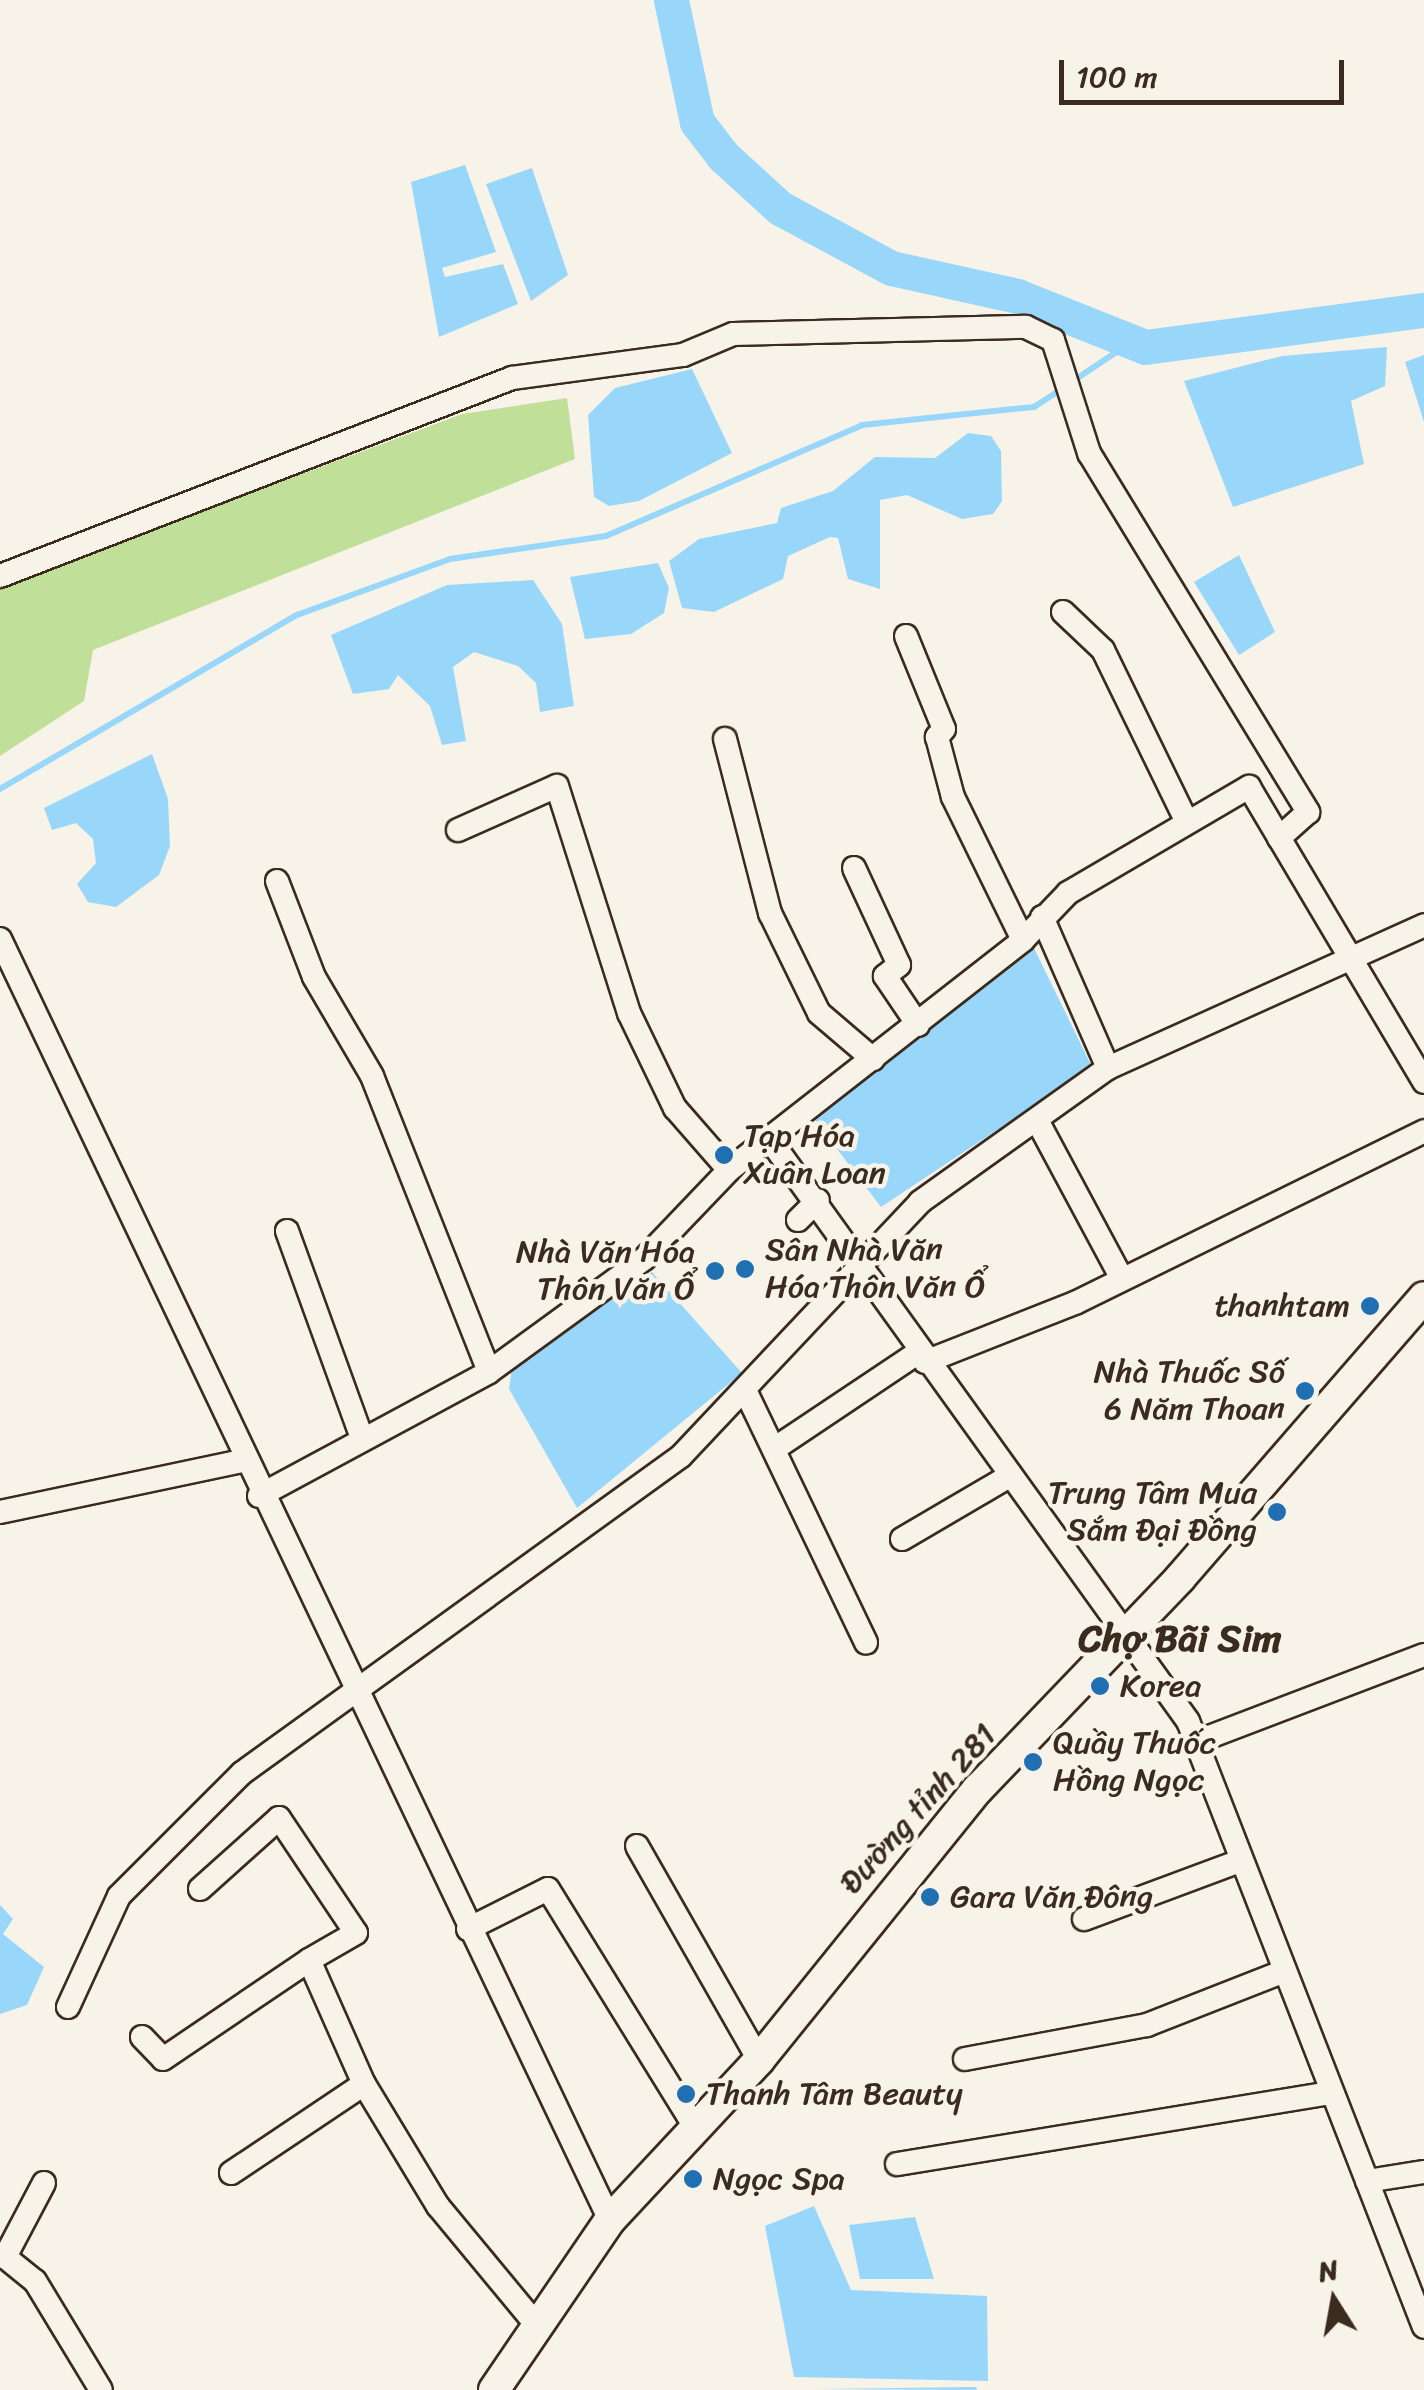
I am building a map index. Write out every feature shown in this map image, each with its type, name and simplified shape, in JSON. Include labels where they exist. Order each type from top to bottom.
[{"type":"main road","name":"Đường tỉnh 281","points":[[494,2390],[534,2322],[610,2220],[759,2060],[978,1789],[1127,1634],[1424,1298]]},
{"type":"street","points":[[0,576],[501,381],[682,355],[733,334],[1042,330],[1060,354],[1089,453],[1308,812],[1279,838]]},
{"type":"street","points":[[1064,612],[1104,650],[1186,820]]},
{"type":"street","points":[[906,636],[944,729],[937,736],[953,797],[1023,940]]},
{"type":"street","points":[[725,739],[778,930],[819,1013],[873,1059]]},
{"type":"street","points":[[458,830],[557,786],[629,1014],[675,1108],[728,1170]]},
{"type":"street","points":[[260,1496],[361,1434],[489,1372],[644,1259],[728,1170],[918,1025],[1023,940],[1042,918],[1186,820],[1249,787],[1424,1082]]},
{"type":"street","points":[[854,868],[899,965],[885,976],[918,1025]]},
{"type":"street","points":[[277,881],[314,977],[372,1076],[489,1372]]},
{"type":"street","points":[[1042,918],[1108,1068]]},
{"type":"street","points":[[68,2007],[119,1896],[242,1773],[354,1696],[681,1456],[863,1258],[945,1183],[1039,1124],[1108,1068],[1348,956],[1424,925]]},
{"type":"street","points":[[0,939],[354,1696],[610,2220]]},
{"type":"street","points":[[1039,1124],[1122,1279]]},
{"type":"street","points":[[777,1448],[922,1357],[1122,1279],[1424,1130]]},
{"type":"street","points":[[768,1137],[863,1258],[922,1357],[1127,1634],[1196,1742],[1282,1972],[1424,2327]]},
{"type":"street","points":[[798,1220],[818,1200]]},
{"type":"street","points":[[287,1231],[361,1434]]},
{"type":"street","points":[[745,1390],[777,1448],[866,1642]]},
{"type":"street","points":[[0,1512],[242,1460]]},
{"type":"street","points":[[902,1539],[1011,1475]]},
{"type":"street","points":[[1196,1742],[1424,1655]]},
{"type":"street","points":[[142,2036],[164,2059],[309,1960],[356,1933],[279,1818],[200,1888]]},
{"type":"street","points":[[637,1846],[759,2060]]},
{"type":"street","points":[[1084,1919],[1240,1860]]},
{"type":"street","points":[[468,1930],[548,1889],[696,2130]]},
{"type":"street","points":[[309,1960],[364,2084],[438,2206],[534,2322]]},
{"type":"street","points":[[965,2059],[1148,2025],[1282,1972]]},
{"type":"street","points":[[231,2173],[364,2084]]},
{"type":"street","points":[[897,2164],[1330,2093]]},
{"type":"street","points":[[1368,2181],[1424,2172]]},
{"type":"street","points":[[44,2183],[2,2264],[36,2281],[102,2390]]},
{"type":"street","points":[[1381,2280],[1404,2274]]},
{"type":"green space","points":[[567,398],[575,459],[93,650],[84,701],[0,756],[0,587],[462,414]]},
{"type":"water","points":[[465,165],[496,252],[442,268],[445,277],[503,264],[518,304],[439,337],[411,182]]},
{"type":"water","points":[[532,168],[568,275],[531,301],[486,184]]},
{"type":"water","points":[[1387,347],[1385,386],[1351,401],[1364,464],[1233,507],[1184,381],[1282,356]]},
{"type":"water","points":[[1424,355],[1424,422],[1405,362]]},
{"type":"water","points":[[692,369],[732,453],[639,501],[609,506],[594,497],[588,415],[615,388]]},
{"type":"water","points":[[968,433],[991,436],[1001,451],[1002,501],[993,514],[962,519],[907,495],[880,500],[880,589],[848,579],[838,538],[830,537],[788,556],[783,579],[714,612],[682,608],[669,561],[699,539],[777,523],[781,508],[833,491],[875,457],[935,458]]},
{"type":"water","points":[[1239,555],[1275,632],[1239,655],[1194,582]]},
{"type":"water","points":[[658,563],[669,588],[664,613],[631,634],[585,639],[570,577]]},
{"type":"water","points":[[533,580],[562,624],[574,706],[540,712],[536,683],[518,666],[474,652],[453,667],[466,741],[442,745],[430,706],[398,675],[389,689],[353,694],[331,635],[447,585]]},
{"type":"water","points":[[152,754],[168,799],[170,846],[159,875],[116,907],[88,902],[77,884],[96,863],[93,839],[76,823],[52,830],[44,808]]},
{"type":"water","points":[[1033,946],[1092,1067],[881,1207],[812,1116]]},
{"type":"water","points":[[652,1272],[742,1373],[577,1508],[509,1389],[512,1368]]},
{"type":"water","points":[[0,1905],[13,1919],[3,1934],[44,1967],[27,2005],[0,2014]]},
{"type":"water","points":[[814,2206],[851,2290],[987,2296],[988,2381],[794,2377],[765,2226]]},
{"type":"water","points":[[915,2217],[934,2279],[860,2279],[849,2225]]},
{"type":"water","points":[[976,2387],[977,2390],[816,2389]]},
{"type":"waterway","points":[[671,0],[697,122],[723,156],[780,208],[891,268],[1017,296],[1145,347],[1424,310]]},
{"type":"waterway","points":[[1073,381],[1130,343]]},
{"type":"waterway","points":[[0,789],[297,615],[450,559],[606,536],[862,425],[1034,407],[1063,388]]},
{"type":"place","name":"Tạp Hóa Xuân Loan","points":[[724,1155]]},
{"type":"place","name":"Sân Nhà Văn Hóa Thôn Văn Ổ","points":[[745,1269]]},
{"type":"place","name":"Nhà Văn Hóa Thôn Văn Ổ","points":[[715,1271]]},
{"type":"place","name":"thanhtam","points":[[1370,1306]]},
{"type":"place","name":"Nhà Thuốc Số 6 Năm Thoan","points":[[1305,1391]]},
{"type":"place","name":"Trung Tâm Mua Sắm Đại Đồng","points":[[1277,1512]]},
{"type":"place","name":"Korea","points":[[1100,1686]]},
{"type":"place","name":"Quầy Thuốc Hồng Ngọc","points":[[1033,1762]]},
{"type":"place","name":"Gara Văn Đông","points":[[930,1897]]},
{"type":"place","name":"Thanh Tâm Beauty","points":[[686,2094]]},
{"type":"place","name":"Ngọc Spa","points":[[693,2179]]},
{"type":"district","name":"Chợ Bãi Sim","points":[[1180,1639]]}]
